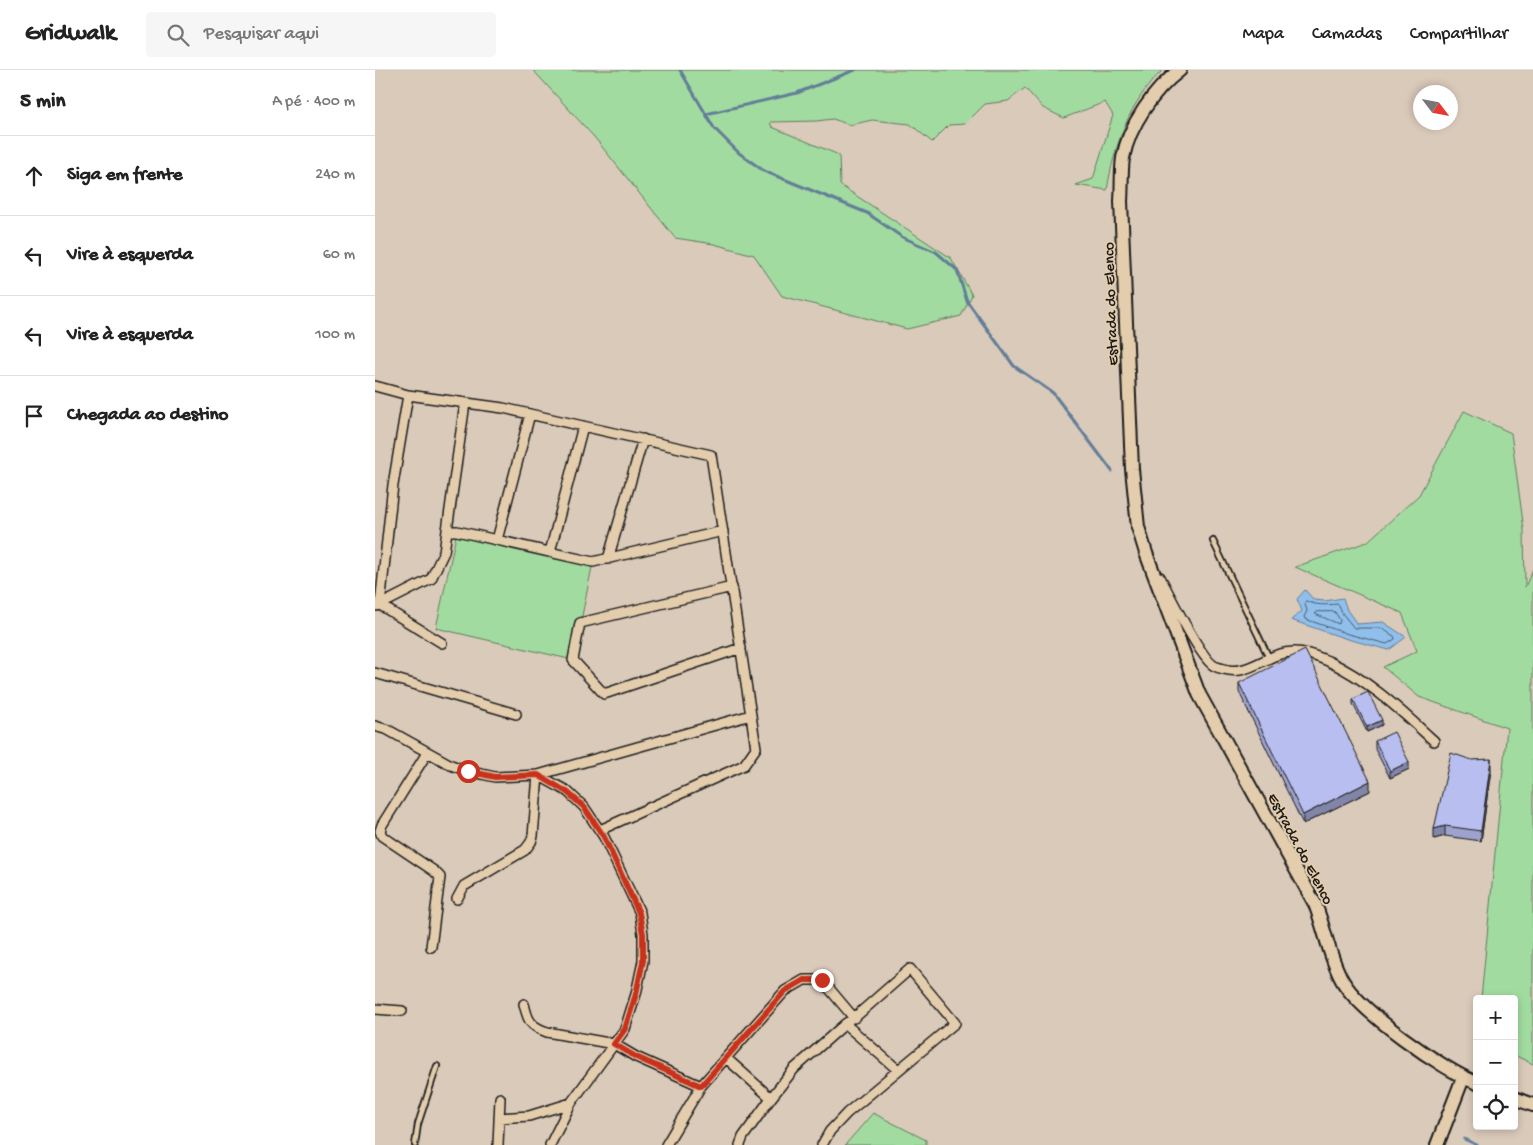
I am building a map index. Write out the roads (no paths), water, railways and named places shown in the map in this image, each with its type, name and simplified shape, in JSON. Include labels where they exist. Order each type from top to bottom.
[{"type":"street","name":"Estrada do Elenco","points":[[1180,70],[1162,88],[1139,117],[1123,157],[1121,201],[1132,469],[1138,527],[1199,694],[1315,904],[1341,979],[1361,1004],[1413,1045],[1463,1078],[1473,1082]]},
{"type":"street","points":[[375,386],[407,395],[503,408],[711,454],[756,748],[744,764],[600,830]]},
{"type":"street","points":[[377,605],[407,395]]},
{"type":"street","points":[[377,605],[431,579],[444,552],[465,403]]},
{"type":"street","points":[[497,540],[530,414]]},
{"type":"street","points":[[550,552],[583,426]]},
{"type":"street","points":[[608,558],[643,439]]},
{"type":"street","points":[[447,531],[457,530],[593,562],[723,531]]},
{"type":"street","name":"Estrada do Elenco","points":[[1146,553],[1201,651],[1213,665],[1231,671],[1246,669],[1269,658],[1294,651],[1314,655],[1345,669],[1368,683],[1434,741]]},
{"type":"street","points":[[732,588],[580,623],[573,660],[604,694],[741,648]]},
{"type":"street","points":[[377,605],[442,643]]},
{"type":"street","points":[[375,673],[516,714]]},
{"type":"street","points":[[375,726],[388,730],[451,765],[495,777],[538,775],[751,715]]},
{"type":"street","points":[[427,753],[382,824],[380,831],[382,836],[440,877],[431,947]]},
{"type":"street","points":[[538,775],[567,792],[584,807],[600,830],[639,913],[643,934],[643,961],[636,994],[625,1029],[571,1103],[550,1145]]},
{"type":"street","points":[[457,899],[464,886],[525,850],[531,842],[538,775]]},
{"type":"street","points":[[739,1145],[771,1098],[794,1070],[910,969],[955,1023],[847,1113],[830,1131],[822,1145]]},
{"type":"street","points":[[666,1145],[701,1086],[785,991],[804,980],[822,980],[854,1018]]},
{"type":"street","points":[[524,1004],[527,1016],[537,1028],[547,1032],[614,1044],[636,1057],[701,1086]]},
{"type":"street","points":[[375,1009],[402,1011]]},
{"type":"street","points":[[845,1024],[898,1070]]},
{"type":"street","points":[[726,1058],[771,1098]]},
{"type":"street","points":[[1437,1145],[1463,1078]]},
{"type":"street","points":[[498,1145],[500,1098]]},
{"type":"street","points":[[1518,1100],[1533,1106]]},
{"type":"street","points":[[499,1118],[529,1116],[571,1103]]},
{"type":"lane","points":[[1213,541],[1269,658]]},
{"type":"lane","points":[[415,1145],[419,1124],[437,1066]]},
{"type":"water","points":[[1305,590],[1314,600],[1325,601],[1343,598],[1347,610],[1357,624],[1383,622],[1406,637],[1389,650],[1347,639],[1291,620],[1302,611],[1297,599]]},
{"type":"waterway","points":[[680,70],[714,128],[739,153],[764,171],[867,213],[902,237],[936,252],[957,270],[967,301],[1014,366],[1053,393],[1112,471]]},
{"type":"waterway","points":[[706,114],[797,93],[855,70]]},
{"type":"waterway","points":[[1464,1139],[1477,1145]]}]
